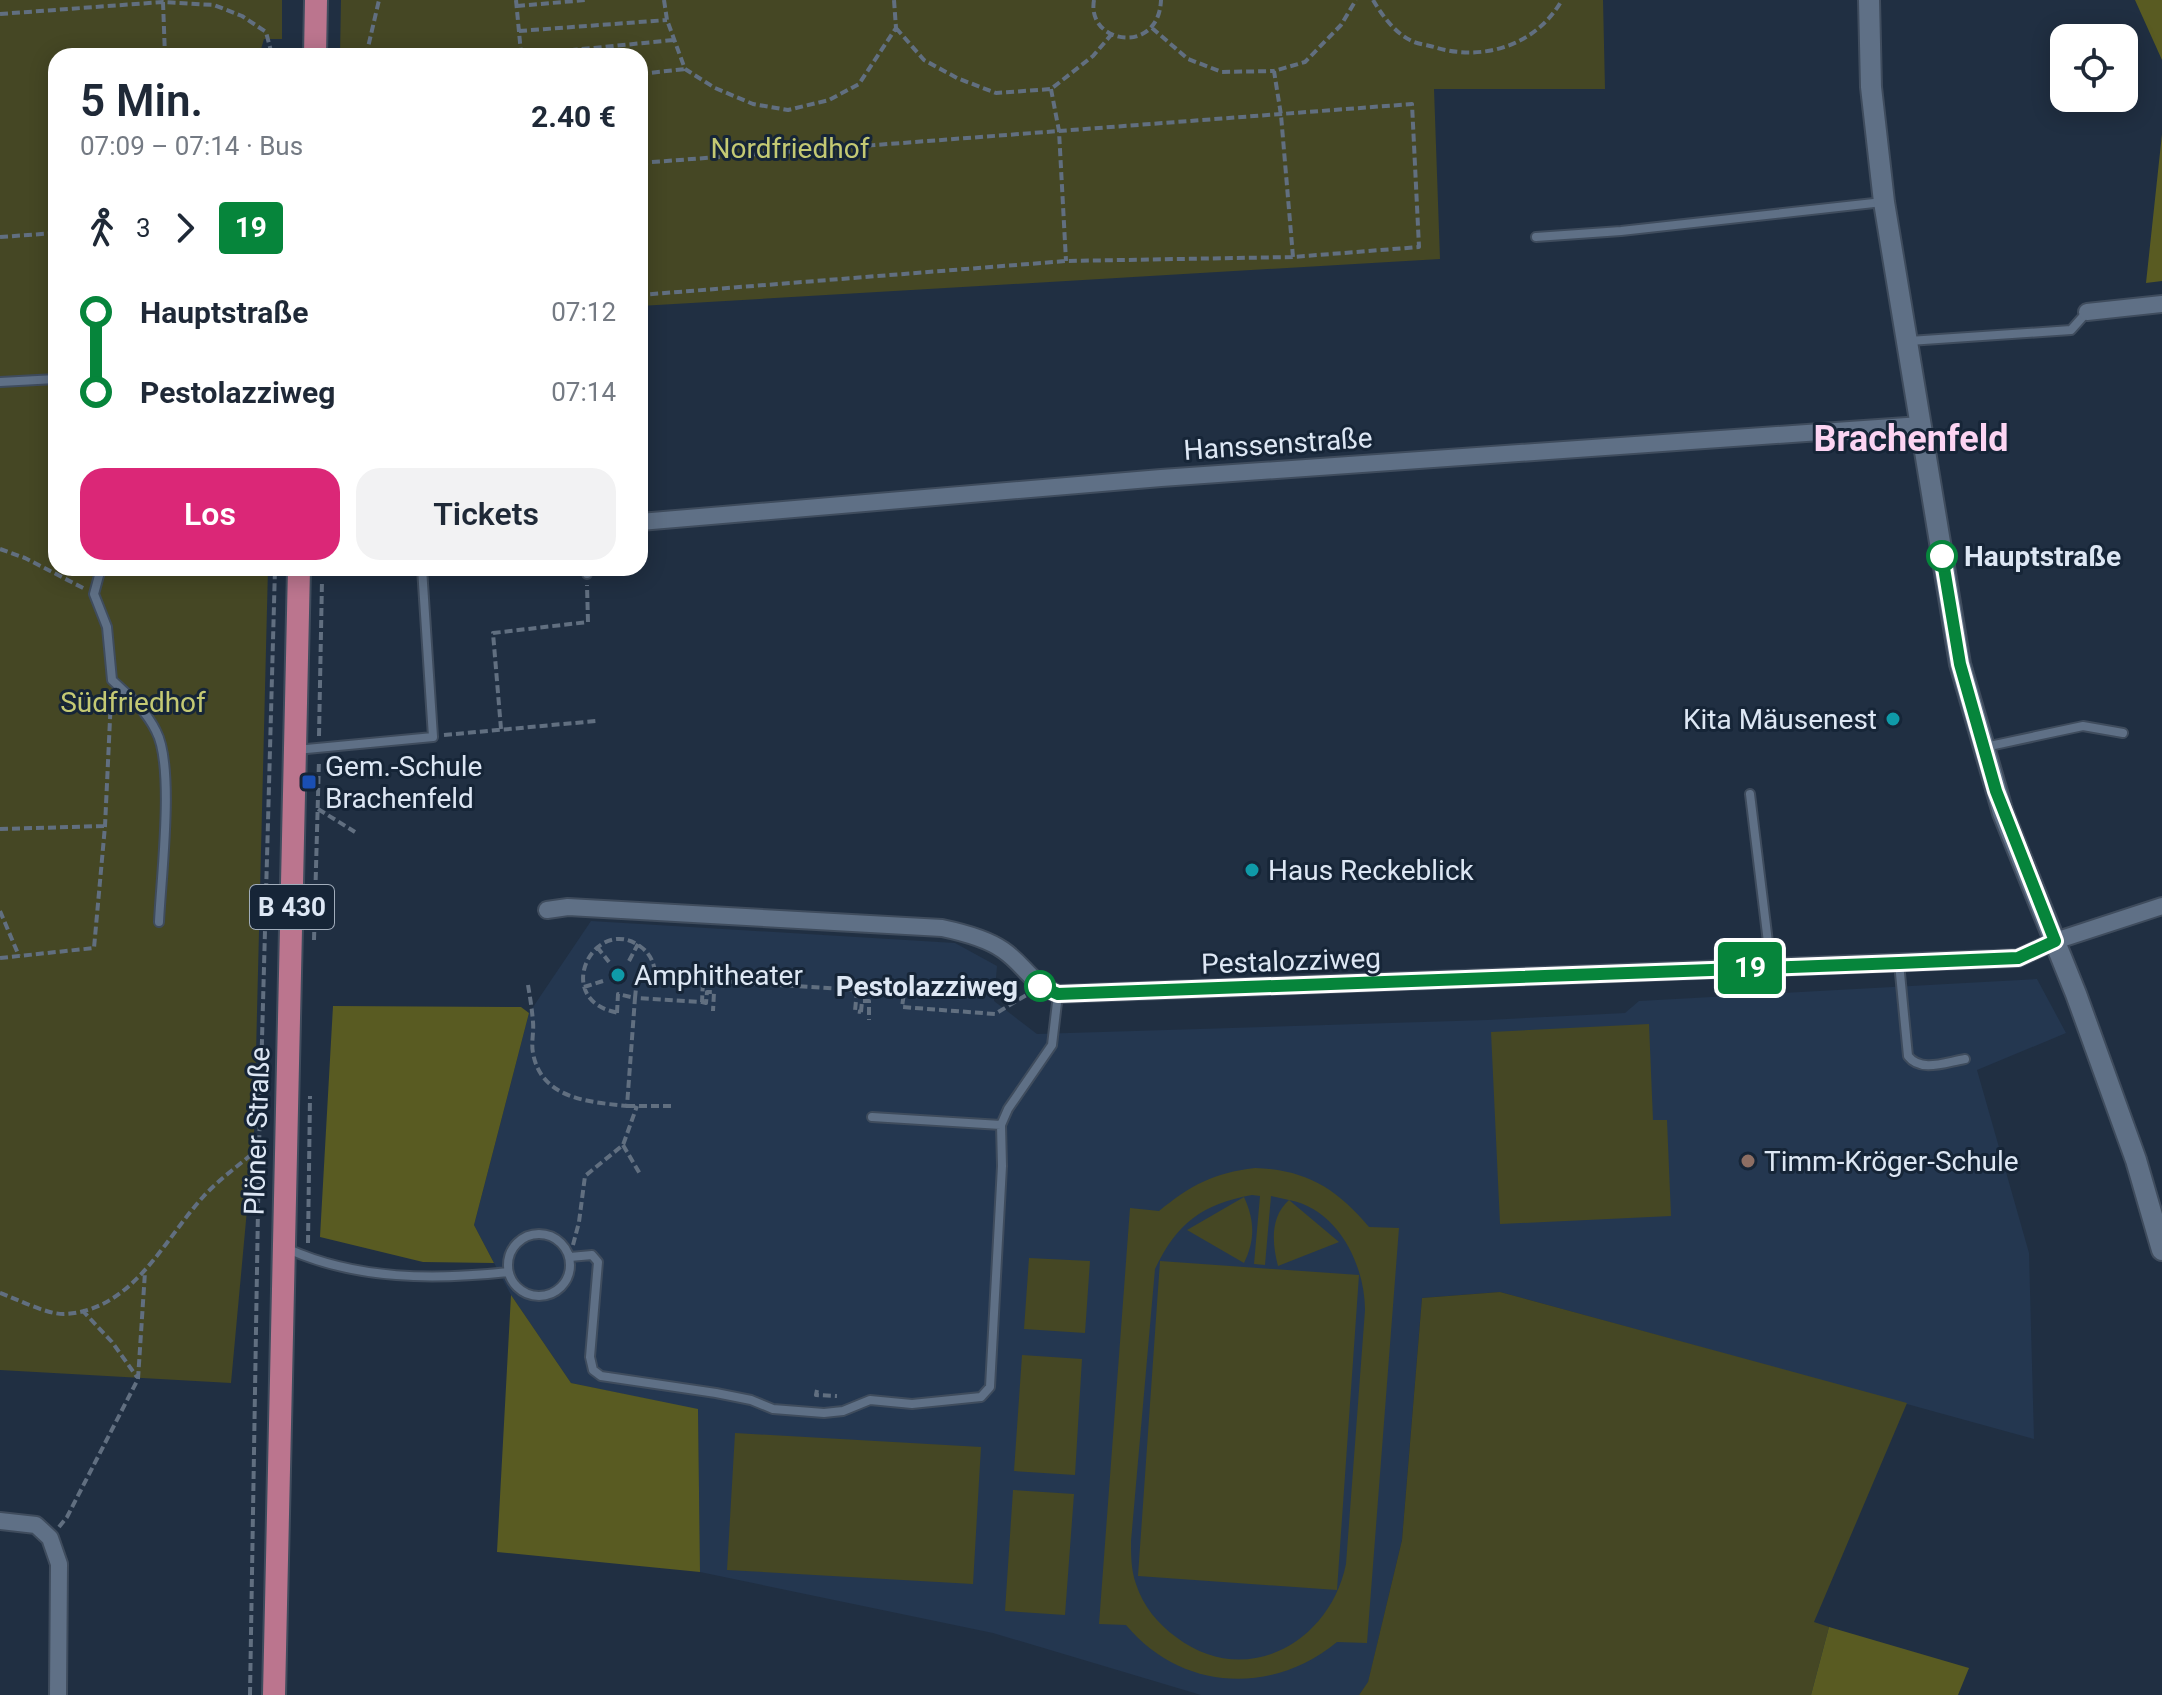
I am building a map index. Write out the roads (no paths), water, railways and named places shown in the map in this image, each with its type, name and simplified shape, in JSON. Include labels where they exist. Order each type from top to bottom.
[{"type":"main road","points":[[315,48],[316,0]]},
{"type":"main road","name":"Plöner Straße","points":[[274,1695],[299,576]]},
{"type":"street","points":[[1869,0],[1871,87],[1884,202],[1960,664],[2003,813],[2055,941],[2136,1160],[2162,1250]]},
{"type":"street","points":[[2087,312],[2162,304]]},
{"type":"street","name":"Hanssenstraße","points":[[648,521],[1161,478],[1921,425]]},
{"type":"street","name":"Pestalozziweg","points":[[547,910],[568,907],[942,928],[962,932],[1002,949],[1040,986],[1058,994],[2018,958],[2055,941],[2162,906]]},
{"type":"street","points":[[0,1521],[36,1525],[50,1538],[59,1564],[58,1695]]},
{"type":"lane","points":[[1536,237],[1621,231],[1884,202]]},
{"type":"lane","points":[[1908,342],[2071,330],[2087,312]]},
{"type":"lane","points":[[0,382],[48,379]]},
{"type":"lane","points":[[99,576],[94,594],[107,627],[112,680],[142,708],[158,734],[166,765],[159,922]]},
{"type":"lane","points":[[295,750],[433,737],[423,576]]},
{"type":"lane","points":[[1984,748],[2083,726],[2123,733]]},
{"type":"lane","points":[[1750,794],[1771,967]]},
{"type":"lane","points":[[1899,963],[1908,1056],[1914,1064],[1923,1066],[1965,1059]]},
{"type":"lane","points":[[570,1257],[592,1255],[598,1262],[590,1357],[593,1370],[601,1376],[716,1393],[751,1400],[773,1409],[824,1413],[843,1411],[870,1400],[912,1404],[981,1397],[990,1387],[1002,1166],[1001,1125],[1008,1109],[1052,1045],[1058,994]]},
{"type":"lane","points":[[872,1117],[1001,1125]]},
{"type":"lane","points":[[538,1233],[561,1242],[570,1257],[569,1274],[559,1289],[537,1297],[518,1289],[508,1272],[508,1256],[518,1241],[538,1233]]},
{"type":"lane","points":[[284,1247],[308,1258],[369,1274],[435,1276],[508,1272]]},
{"type":"place","name":"Hauptstraße","points":[[1942,556]]},
{"type":"place","name":"Kita Mäusenest","points":[[1893,719]]},
{"type":"place","name":"Gem.-Schule Brachenfeld","points":[[309,782]]},
{"type":"place","name":"Haus Reckeblick","points":[[1252,870]]},
{"type":"place","name":"Amphitheater","points":[[618,975]]},
{"type":"place","name":"Pestolazziweg","points":[[1040,986]]},
{"type":"place","name":"Timm-Kröger-Schule","points":[[1748,1161]]},
{"type":"district","name":"Brachenfeld","points":[[1911,439]]},
{"type":"park label","name":"Nordfriedhof","points":[[790,148]]},
{"type":"park label","name":"Südfriedhof","points":[[133,702]]}]
